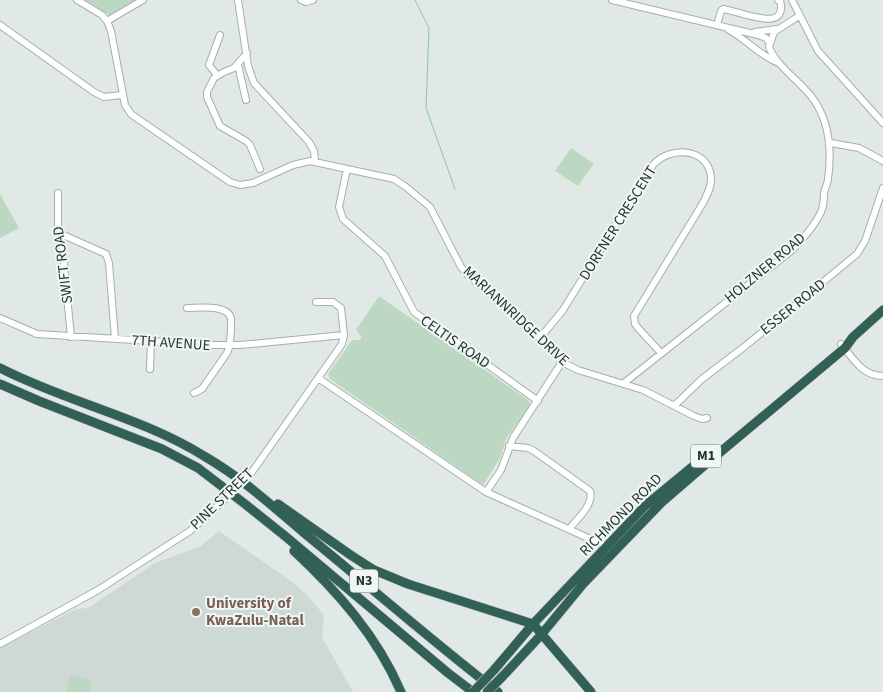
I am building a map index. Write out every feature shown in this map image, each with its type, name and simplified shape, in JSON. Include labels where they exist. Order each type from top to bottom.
[{"type":"highway","name":"RICHMOND ROAD","points":[[473,692],[533,624],[662,502],[883,310]]},
{"type":"highway","name":"N3","points":[[0,368],[40,387],[173,438],[212,460],[256,491],[412,623],[498,692]]},
{"type":"highway","name":"N3","points":[[0,384],[39,402],[162,449],[198,468],[246,504],[473,692]]},
{"type":"highway","points":[[256,491],[271,499],[374,570],[408,584],[533,624],[591,692]]},
{"type":"highway","points":[[246,504],[249,511],[313,569],[353,612],[381,651],[401,692]]},
{"type":"highway","name":"RICHMOND ROAD","points":[[487,692],[541,635],[611,550]]},
{"type":"highway","points":[[551,644],[550,637],[554,620]]},
{"type":"street","points":[[78,0],[102,15],[107,21],[143,0]]},
{"type":"street","points":[[238,0],[250,74],[254,83],[309,142],[314,151],[315,161]]},
{"type":"street","points":[[301,0],[306,2],[313,0]]},
{"type":"street","points":[[612,0],[749,32],[764,37],[769,42]]},
{"type":"street","points":[[717,25],[723,9],[766,19],[776,18],[781,12],[779,0]]},
{"type":"street","points":[[792,0],[818,51],[883,123]]},
{"type":"street","points":[[753,48],[769,42],[772,35],[778,29],[799,16]]},
{"type":"street","name":"MARIANNRIDGE DRIVE","points":[[107,21],[111,32],[122,94],[131,114],[235,184],[253,184],[293,166],[315,161],[394,179],[424,202],[433,212],[468,276],[540,338],[562,362],[578,370],[643,390],[698,418],[707,418]]},
{"type":"street","points":[[0,26],[94,92],[104,97],[122,94]]},
{"type":"street","points":[[725,27],[743,38],[753,48],[780,64]]},
{"type":"street","points":[[749,32],[778,29]]},
{"type":"street","points":[[217,75],[209,65],[220,35]]},
{"type":"street","name":"HOLZNER ROAD","points":[[624,383],[791,251],[806,235],[818,216],[826,198],[824,194],[828,181],[830,143],[820,111],[816,103],[770,51],[769,42]]},
{"type":"street","points":[[247,53],[234,68],[217,75],[210,84],[207,97],[218,122],[224,130],[250,145],[260,169]]},
{"type":"street","points":[[238,65],[246,100]]},
{"type":"street","points":[[830,143],[859,148],[883,161]]},
{"type":"street","name":"DORFNER CRESCENT","points":[[540,338],[563,310],[653,165],[672,152],[688,152],[699,158],[709,169],[711,177],[710,186],[704,203],[634,316],[635,324],[661,353]]},
{"type":"street","name":"CELTIS ROAD","points":[[347,169],[339,207],[343,218],[385,256],[414,312],[538,401]]},
{"type":"street","name":"ESSER ROAD","points":[[674,406],[702,379],[857,254],[865,241],[883,188]]},
{"type":"street","name":"SWIFT ROAD","points":[[58,192],[58,227],[61,234],[71,337]]},
{"type":"street","points":[[61,234],[106,254],[109,263],[115,339]]},
{"type":"street","points":[[316,302],[328,301],[340,306],[344,335]]},
{"type":"street","points":[[187,308],[211,307],[221,309],[229,313],[231,318],[228,353],[202,389],[194,393]]},
{"type":"street","name":"7TH AVENUE","points":[[0,318],[37,334],[230,346],[344,335]]},
{"type":"street","name":"PINE STREET","points":[[0,644],[63,611],[190,531],[252,472],[340,348],[344,335]]},
{"type":"street","points":[[333,336],[337,338],[340,348]]},
{"type":"street","points":[[150,369],[151,341]]},
{"type":"street","points":[[843,346],[860,368],[870,374],[883,376]]},
{"type":"street","points":[[486,492],[501,470],[513,438],[562,362]]},
{"type":"street","points":[[318,378],[486,492],[611,550]]},
{"type":"street","points":[[510,446],[528,448],[534,451],[590,491],[591,498],[589,504],[569,529]]},
{"type":"shaded area","name":"University of KwaZulu-Natal","points":[[219,531],[291,581],[305,593],[324,615],[322,637],[353,692],[0,692],[0,648],[76,609],[88,608],[155,563],[201,546]]},
{"type":"green space","points":[[85,0],[136,0],[110,15]]},
{"type":"green space","points":[[571,148],[594,164],[578,186],[555,171]]},
{"type":"green space","points":[[0,194],[19,228],[0,238]]},
{"type":"green space","points":[[379,296],[528,400],[531,405],[507,437],[500,458],[483,485],[330,379],[328,374],[352,340],[360,340],[362,337],[356,330]]},
{"type":"green space","points":[[71,675],[92,680],[89,692],[66,692]]},
{"type":"waterway","points":[[415,0],[429,28],[426,108],[455,189]]},
{"type":"place","name":"University of KwaZulu-Natal","points":[[196,612]]}]
